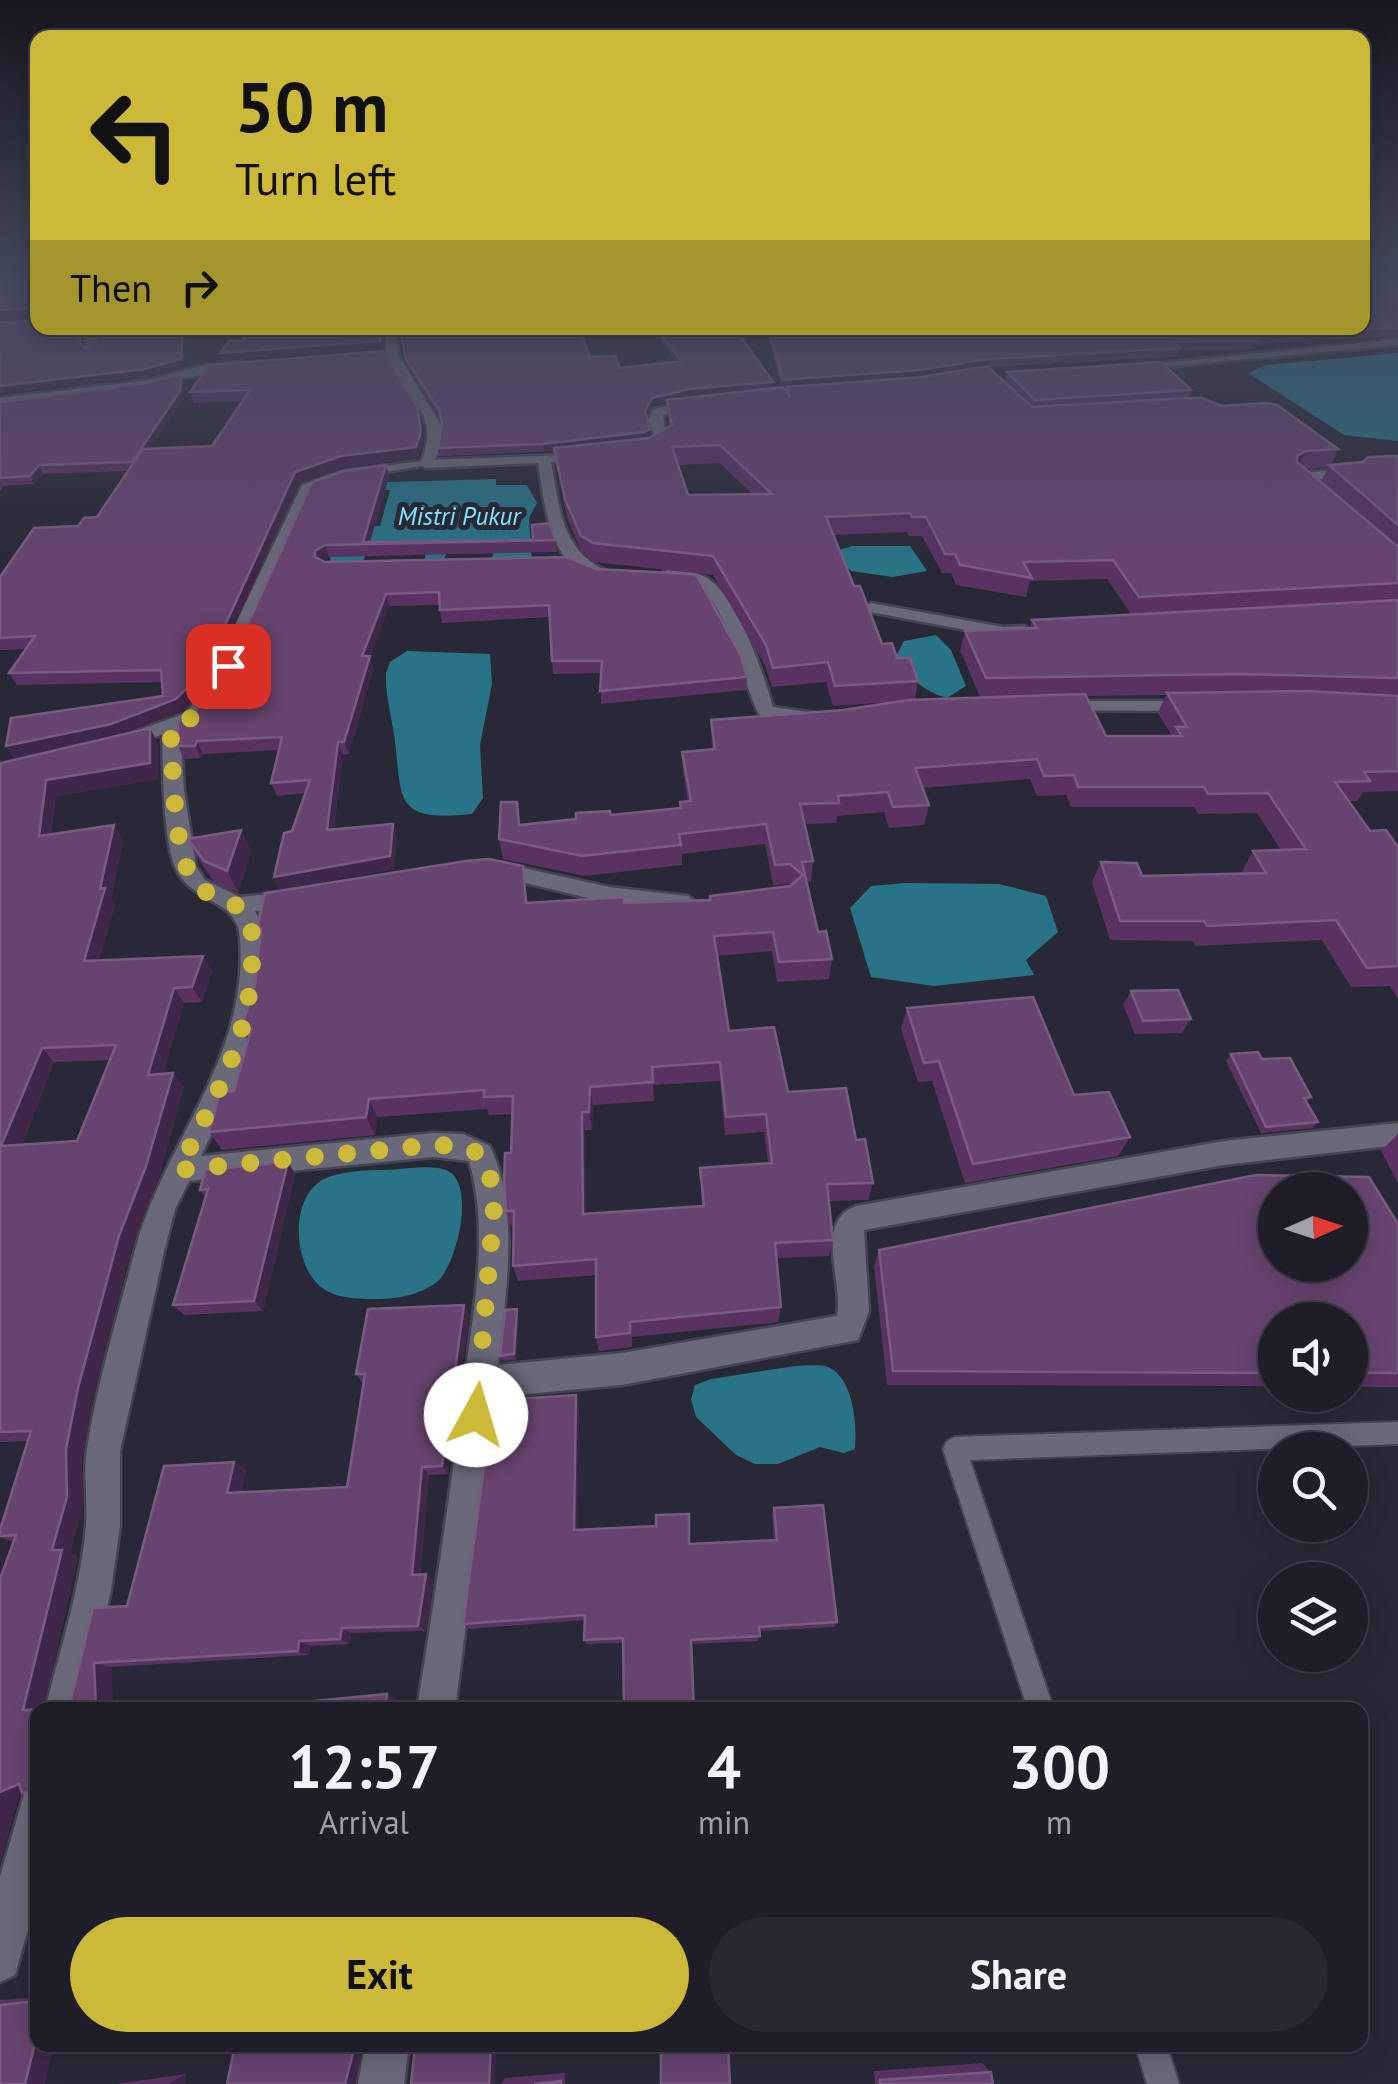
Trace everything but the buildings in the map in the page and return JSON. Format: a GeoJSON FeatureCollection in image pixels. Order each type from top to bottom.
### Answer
{"type":"FeatureCollection","features":[{"type":"Feature","properties":{"kind":"street"},"geometry":{"type":"LineString","coordinates":[[0,402],[150,383],[174,376]]}},
{"type":"Feature","properties":{"kind":"street"},"geometry":{"type":"LineString","coordinates":[[406,376],[436,425],[435,443],[426,464]]}},
{"type":"Feature","properties":{"kind":"street"},"geometry":{"type":"LineString","coordinates":[[620,452],[648,448],[662,441],[655,420],[657,412],[709,402]]}},
{"type":"Feature","properties":{"kind":"street"},"geometry":{"type":"LineString","coordinates":[[104,746],[171,728],[193,717],[228,666],[307,488],[344,475],[426,464],[572,457]]}},
{"type":"Feature","properties":{"kind":"street"},"geometry":{"type":"LineString","coordinates":[[544,460],[565,560],[616,575]]}},
{"type":"Feature","properties":{"kind":"street"},"geometry":{"type":"LineString","coordinates":[[1326,499],[1298,477],[1349,473]]}},
{"type":"Feature","properties":{"kind":"street"},"geometry":{"type":"LineString","coordinates":[[643,575],[682,576],[706,582],[744,649],[765,710],[775,716],[823,718]]}},
{"type":"Feature","properties":{"kind":"street"},"geometry":{"type":"LineString","coordinates":[[871,608],[1003,632],[1039,630]]}},
{"type":"Feature","properties":{"kind":"street"},"geometry":{"type":"LineString","coordinates":[[1034,706],[1204,705]]}},
{"type":"Feature","properties":{"kind":"street"},"geometry":{"type":"LineString","coordinates":[[66,1702],[94,1590],[102,1526],[104,1452],[161,1208],[233,1064],[251,987],[252,936],[247,917],[236,905],[197,886],[185,868],[171,728]]}},
{"type":"Feature","properties":{"kind":"street"},"geometry":{"type":"LineString","coordinates":[[464,869],[492,868],[654,902],[716,904]]}},
{"type":"Feature","properties":{"kind":"street"},"geometry":{"type":"LineString","coordinates":[[236,905],[258,906],[316,895]]}},
{"type":"Feature","properties":{"kind":"street"},"geometry":{"type":"LineString","coordinates":[[480,1383],[622,1369],[847,1329],[854,1311],[847,1230],[856,1218],[1224,1154],[1398,1134]]}},
{"type":"Feature","properties":{"kind":"street"},"geometry":{"type":"LineString","coordinates":[[179,1170],[433,1145],[462,1146],[480,1154],[490,1176],[494,1208],[470,1479],[437,1702]]}},
{"type":"Feature","properties":{"kind":"street"},"geometry":{"type":"LineString","coordinates":[[0,1960],[30,1840]]}},
{"type":"Feature","properties":{"kind":"street"},"geometry":{"type":"LineString","coordinates":[[381,2084],[386,2052]]}},
{"type":"Feature","properties":{"kind":"lane"},"geometry":{"type":"LineString","coordinates":[[1038,1702],[956,1449],[1398,1433]]}},
{"type":"Feature","properties":{"kind":"lane"},"geometry":{"type":"LineString","coordinates":[[1152,2052],[1163,2084]]}},
{"type":"Feature","properties":{"kind":"water"},"geometry":{"type":"Polygon","coordinates":[[[1253,376],[1398,376],[1398,441],[1344,435],[1253,376]]]}},
{"type":"Feature","properties":{"kind":"water","name":"Mistri Pukur"},"geometry":{"type":"Polygon","coordinates":[[[496,479],[496,485],[527,485],[537,503],[529,518],[532,559],[491,561],[494,551],[447,551],[444,561],[424,561],[426,553],[366,553],[363,562],[330,562],[332,528],[380,526],[390,490],[350,490],[354,483],[496,479]]]}},
{"type":"Feature","properties":{"kind":"water"},"geometry":{"type":"Polygon","coordinates":[[[852,546],[910,546],[927,571],[893,577],[851,571],[832,552],[852,546]]]}},
{"type":"Feature","properties":{"kind":"water"},"geometry":{"type":"Polygon","coordinates":[[[936,635],[951,650],[966,686],[947,698],[917,683],[896,656],[904,641],[936,635]]]}},
{"type":"Feature","properties":{"kind":"water"},"geometry":{"type":"Polygon","coordinates":[[[407,651],[490,654],[492,684],[480,745],[483,798],[472,814],[426,814],[406,801],[401,789],[386,673],[390,662],[407,651]]]}},
{"type":"Feature","properties":{"kind":"water"},"geometry":{"type":"Polygon","coordinates":[[[999,884],[1046,896],[1058,932],[1026,960],[1034,975],[934,986],[871,977],[850,908],[871,886],[999,884]]]}},
{"type":"Feature","properties":{"kind":"water"},"geometry":{"type":"Polygon","coordinates":[[[432,1167],[446,1170],[455,1178],[462,1206],[457,1242],[437,1282],[409,1295],[366,1299],[333,1294],[316,1282],[301,1253],[299,1235],[304,1202],[312,1189],[331,1176],[432,1167]]]}},
{"type":"Feature","properties":{"kind":"water"},"geometry":{"type":"Polygon","coordinates":[[[795,1366],[828,1367],[843,1381],[854,1415],[855,1449],[844,1453],[820,1447],[778,1464],[755,1464],[736,1455],[696,1417],[691,1399],[695,1385],[795,1366]]]}},
{"type":"Feature","properties":{"kind":"route"},"geometry":{"type":"LineString","coordinates":[[228,666],[193,717],[171,728],[174,790],[185,868],[197,886],[236,905],[247,917],[252,936],[251,987],[233,1064],[179,1170],[433,1145],[462,1146],[480,1154],[490,1176],[494,1208],[476,1415]]}}]}
